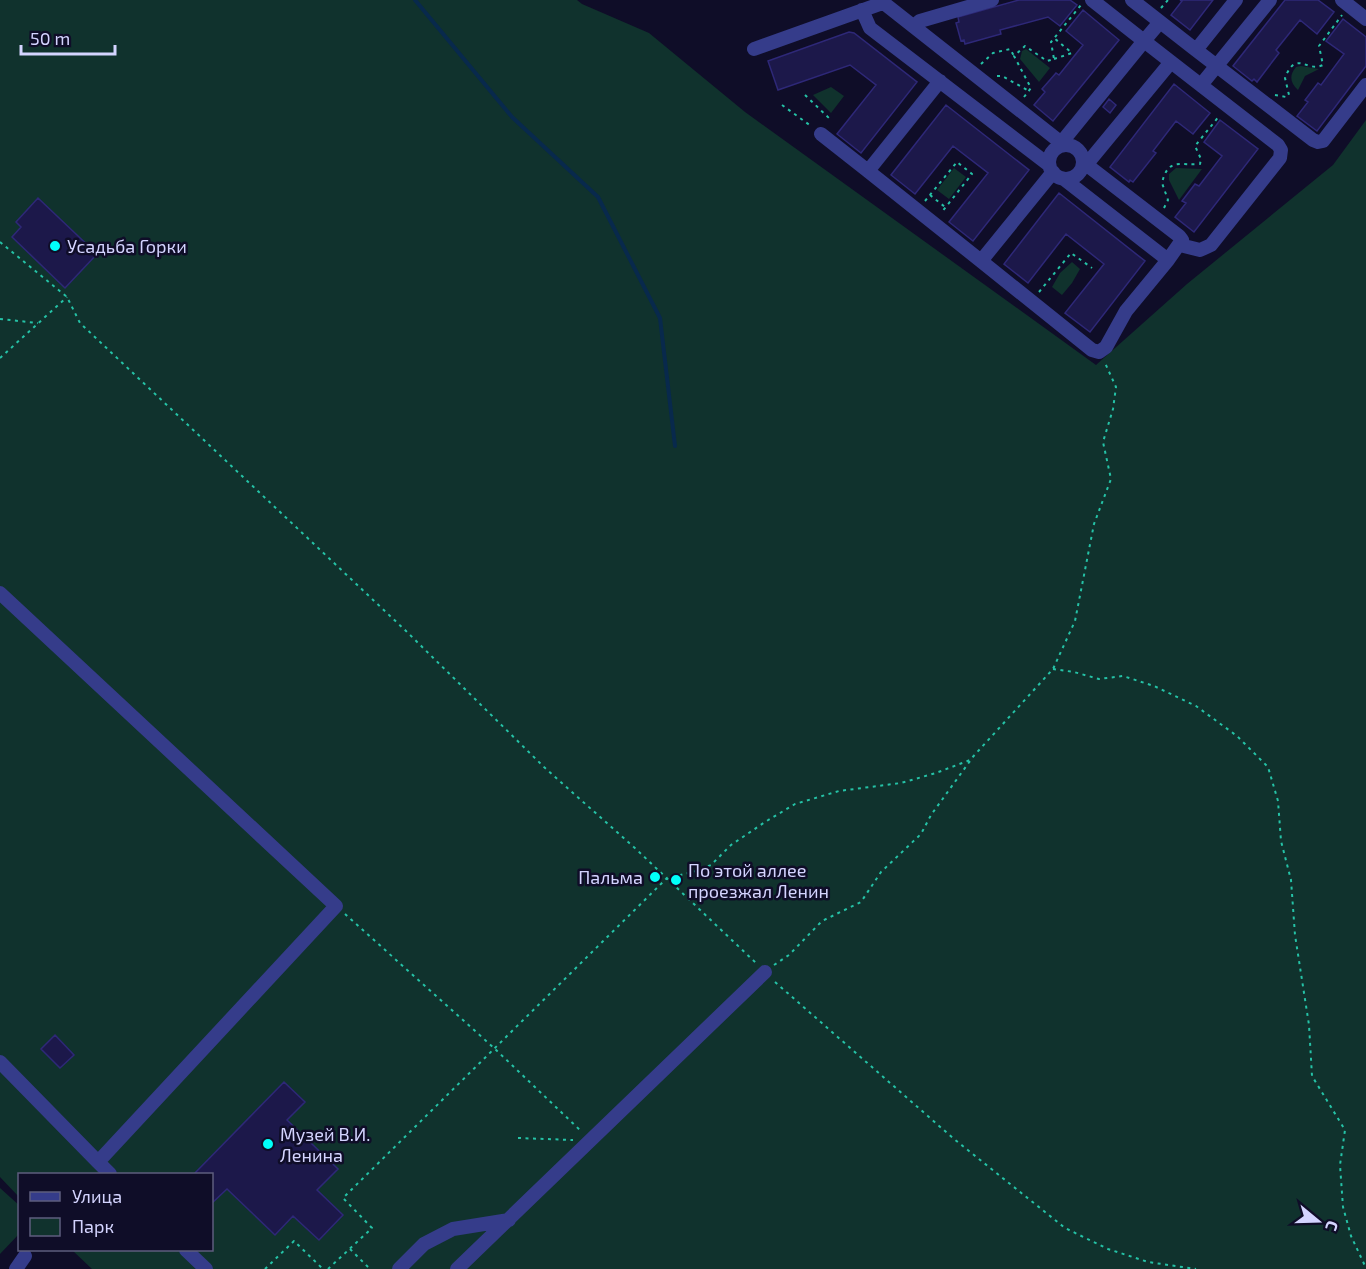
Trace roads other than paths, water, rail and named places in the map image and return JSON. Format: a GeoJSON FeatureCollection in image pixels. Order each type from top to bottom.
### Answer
{"type":"FeatureCollection","features":[{"type":"Feature","properties":{"kind":"lane"},"geometry":{"type":"LineString","coordinates":[[914,26],[920,21],[992,0]]}},
{"type":"Feature","properties":{"kind":"lane"},"geometry":{"type":"LineString","coordinates":[[1132,0],[1318,142],[1323,141],[1366,85]]}},
{"type":"Feature","properties":{"kind":"lane"},"geometry":{"type":"LineString","coordinates":[[1196,50],[1236,0]]}},
{"type":"Feature","properties":{"kind":"lane"},"geometry":{"type":"LineString","coordinates":[[1201,86],[1270,0]]}},
{"type":"Feature","properties":{"kind":"lane"},"geometry":{"type":"LineString","coordinates":[[1088,1],[1144,41],[1278,145],[1281,150],[1280,158],[1211,246],[1200,250],[1180,245]]}},
{"type":"Feature","properties":{"kind":"lane"},"geometry":{"type":"LineString","coordinates":[[1346,3],[1366,19]]}},
{"type":"Feature","properties":{"kind":"lane"},"geometry":{"type":"LineString","coordinates":[[754,49],[885,4],[1063,144],[1077,149],[1085,164],[1182,240],[1126,311],[1106,347],[1099,352],[1092,350],[821,134]]}},
{"type":"Feature","properties":{"kind":"lane"},"geometry":{"type":"LineString","coordinates":[[862,10],[870,28],[1168,260]]}},
{"type":"Feature","properties":{"kind":"lane"},"geometry":{"type":"LineString","coordinates":[[1055,172],[1051,154],[1063,144],[1160,22]]}},
{"type":"Feature","properties":{"kind":"lane"},"geometry":{"type":"LineString","coordinates":[[1055,172],[1077,175],[1171,62]]}},
{"type":"Feature","properties":{"kind":"lane"},"geometry":{"type":"LineString","coordinates":[[868,171],[940,81]]}},
{"type":"Feature","properties":{"kind":"lane"},"geometry":{"type":"LineString","coordinates":[[981,261],[1055,172]]}},
{"type":"Feature","properties":{"kind":"lane"},"geometry":{"type":"LineString","coordinates":[[0,593],[336,906],[98,1162]]}},
{"type":"Feature","properties":{"kind":"lane"},"geometry":{"type":"LineString","coordinates":[[457,1269],[765,972]]}},
{"type":"Feature","properties":{"kind":"lane"},"geometry":{"type":"LineString","coordinates":[[0,1062],[109,1173]]}},
{"type":"Feature","properties":{"kind":"lane"},"geometry":{"type":"LineString","coordinates":[[399,1269],[424,1244],[453,1228],[509,1220]]}},
{"type":"Feature","properties":{"kind":"lane"},"geometry":{"type":"LineString","coordinates":[[187,1251],[206,1269]]}},
{"type":"Feature","properties":{"kind":"lane"},"geometry":{"type":"LineString","coordinates":[[16,1269],[25,1256]]}},
{"type":"Feature","properties":{"kind":"waterway"},"geometry":{"type":"LineString","coordinates":[[415,0],[512,117],[598,197],[660,318],[675,446]]}},
{"type":"Feature","properties":{"kind":"place","name":"Усадьба Горки"},"geometry":{"type":"Point","coordinates":[55,246]}},
{"type":"Feature","properties":{"kind":"place","name":"Пальма"},"geometry":{"type":"Point","coordinates":[655,877]}},
{"type":"Feature","properties":{"kind":"place","name":"По этой аллее проезжал Ленин"},"geometry":{"type":"Point","coordinates":[676,880]}},
{"type":"Feature","properties":{"kind":"place","name":"Музей В.И. Ленина"},"geometry":{"type":"Point","coordinates":[268,1144]}}]}
